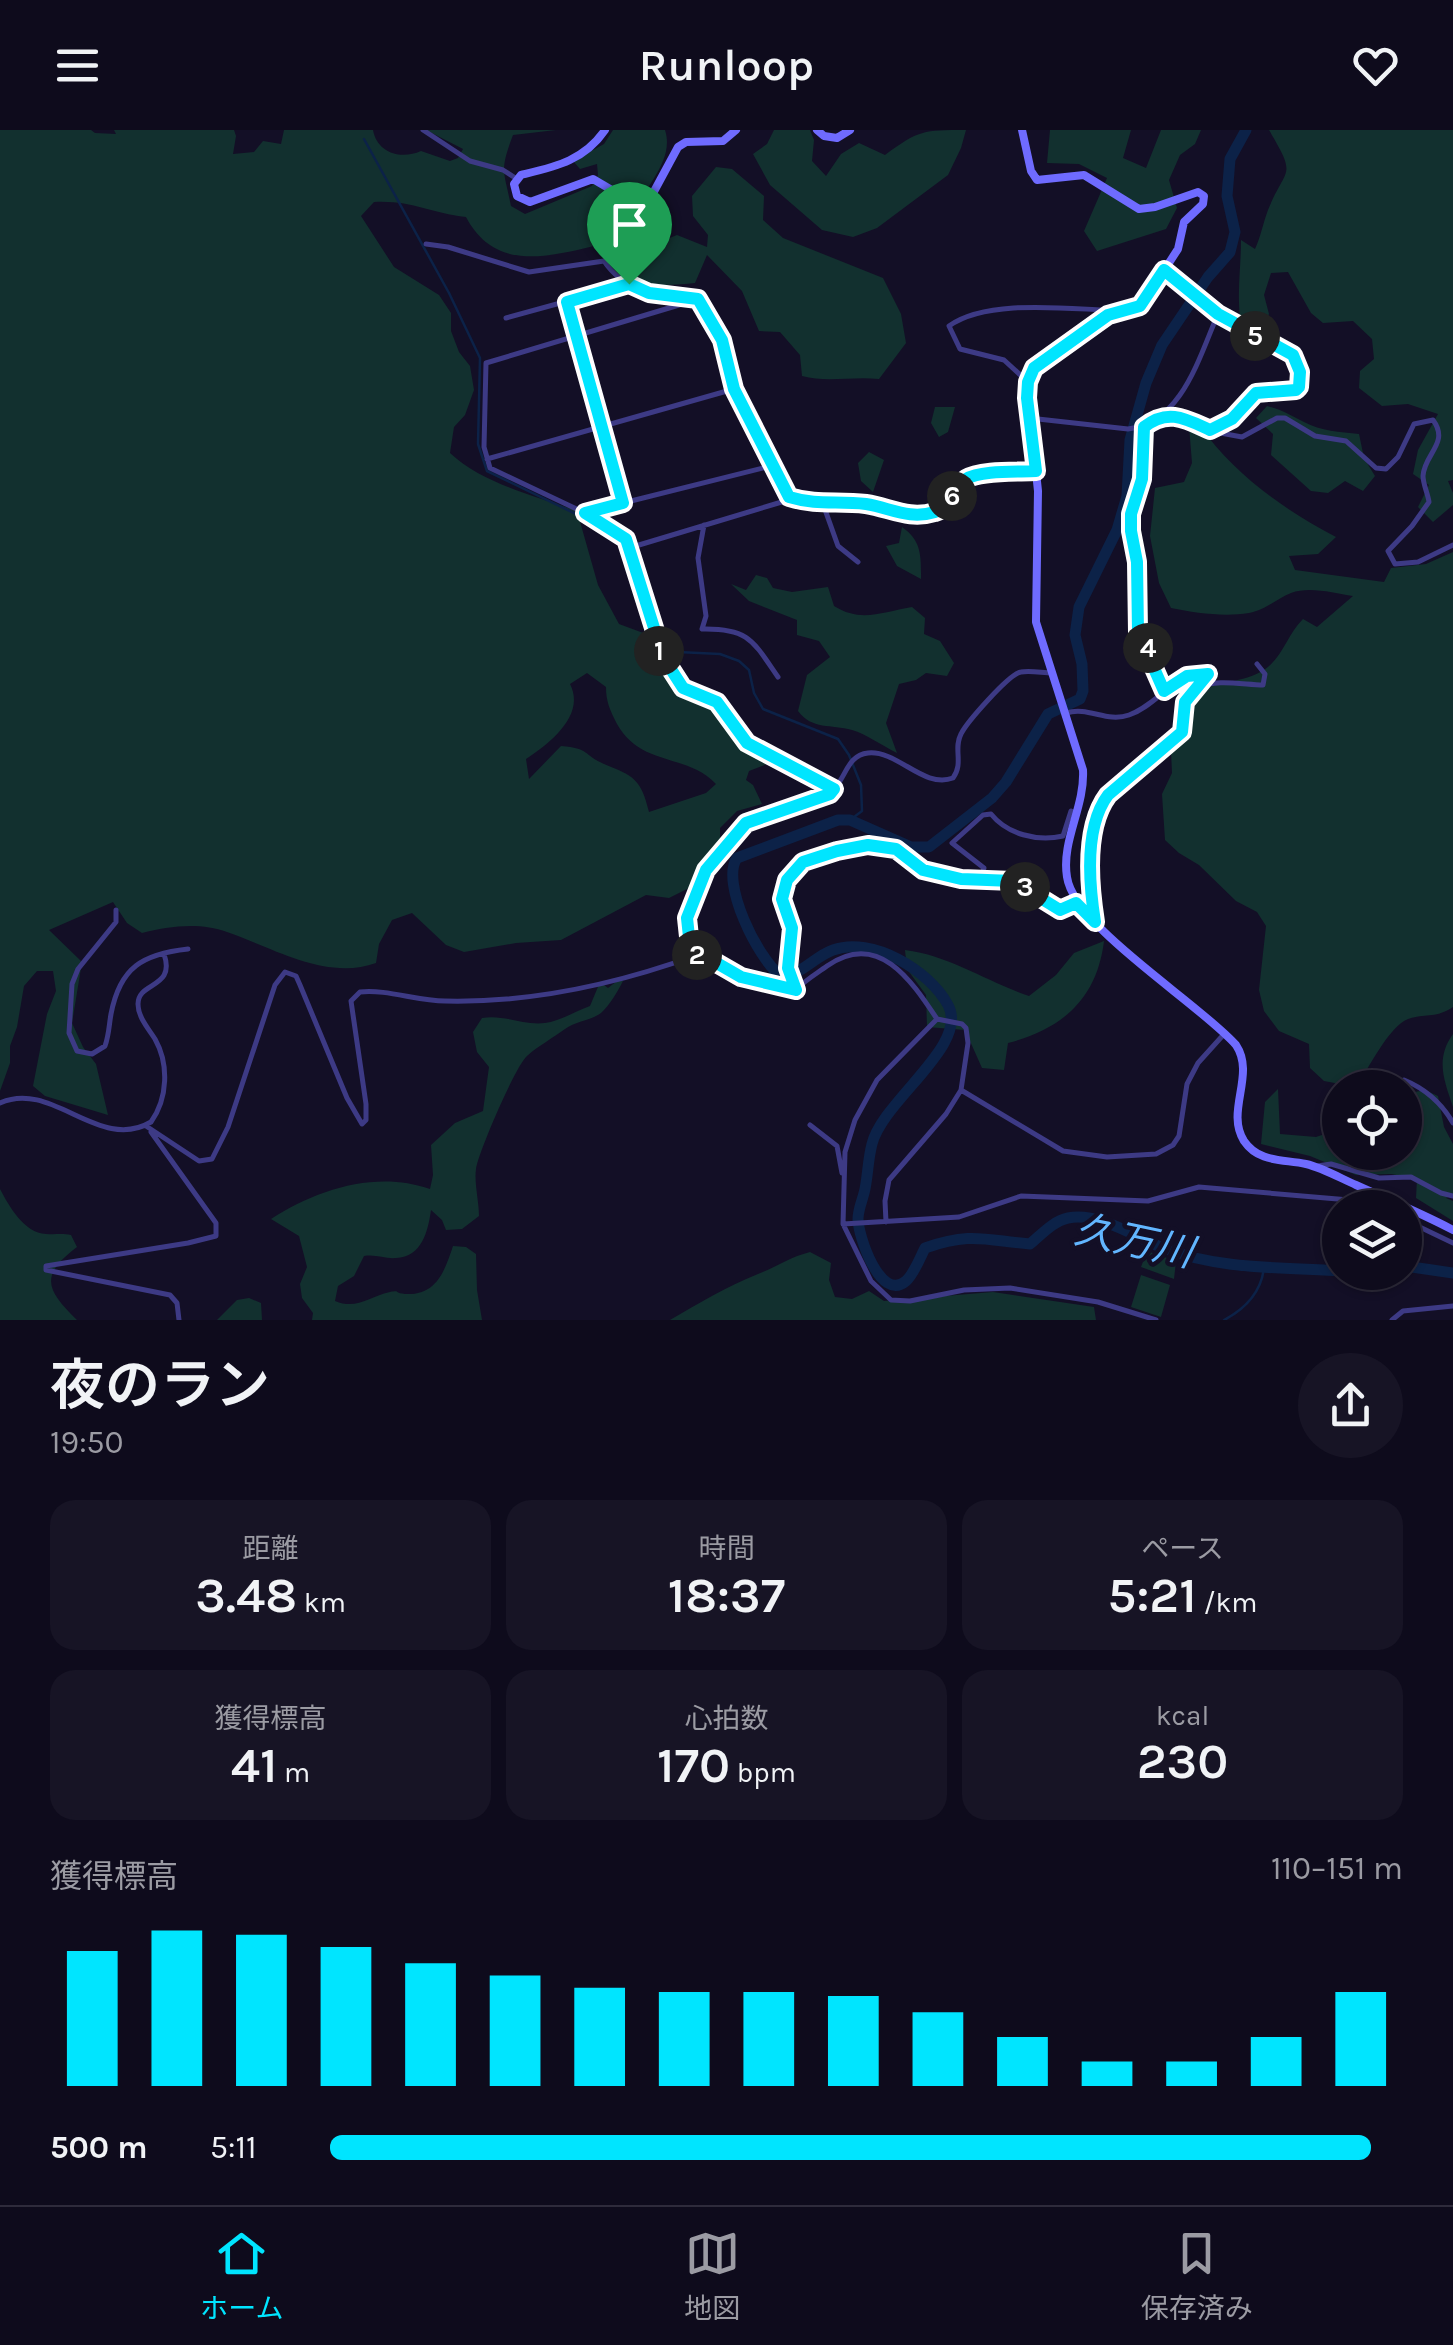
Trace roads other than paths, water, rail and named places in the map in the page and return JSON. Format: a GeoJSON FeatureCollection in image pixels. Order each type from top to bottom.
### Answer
{"type":"FeatureCollection","features":[{"type":"Feature","properties":{"kind":"main road"},"geometry":{"type":"LineString","coordinates":[[605,130],[593,145],[558,168],[521,175],[514,190],[525,202],[593,179],[632,202],[644,203],[678,147],[686,142],[723,142],[736,130]]}},
{"type":"Feature","properties":{"kind":"main road"},"geometry":{"type":"LineString","coordinates":[[817,130],[824,136],[843,133]]}},
{"type":"Feature","properties":{"kind":"main road"},"geometry":{"type":"LineString","coordinates":[[1022,130],[1031,172],[1037,180],[1084,175],[1138,209],[1198,192],[1204,196],[1203,204],[1184,222],[1178,249],[1140,306],[1108,315],[1041,361],[1028,382],[1036,471],[1038,634],[1083,770],[1082,794],[1066,862],[1069,888],[1076,903],[1095,922],[1225,1033],[1241,1053],[1244,1062],[1238,1122],[1243,1140],[1257,1154],[1314,1166],[1453,1230]]}},
{"type":"Feature","properties":{"kind":"street"},"geometry":{"type":"LineString","coordinates":[[423,130],[470,161],[503,170],[517,179]]}},
{"type":"Feature","properties":{"kind":"street"},"geometry":{"type":"LineString","coordinates":[[426,244],[530,272],[604,260],[616,278],[649,293],[698,299]]}},
{"type":"Feature","properties":{"kind":"street"},"geometry":{"type":"LineString","coordinates":[[1164,270],[1218,314],[1293,355],[1300,372],[1296,390],[1256,393],[1232,419],[1210,430]]}},
{"type":"Feature","properties":{"kind":"street"},"geometry":{"type":"LineString","coordinates":[[506,318],[629,284]]}},
{"type":"Feature","properties":{"kind":"street"},"geometry":{"type":"LineString","coordinates":[[698,299],[486,362],[487,459],[490,468],[585,513],[626,539],[656,642],[677,682],[717,702],[747,743],[834,789]]}},
{"type":"Feature","properties":{"kind":"street"},"geometry":{"type":"LineString","coordinates":[[698,299],[722,340],[734,389],[789,497],[823,504],[866,504],[900,515],[920,515],[948,506],[965,479],[1036,471]]}},
{"type":"Feature","properties":{"kind":"street"},"geometry":{"type":"LineString","coordinates":[[567,302],[623,503]]}},
{"type":"Feature","properties":{"kind":"street"},"geometry":{"type":"LineString","coordinates":[[1028,382],[1004,360],[960,349],[949,326],[975,316],[1023,307],[1102,310],[1108,315]]}},
{"type":"Feature","properties":{"kind":"street"},"geometry":{"type":"LineString","coordinates":[[1029,418],[1128,430],[1141,428],[1178,401],[1218,314]]}},
{"type":"Feature","properties":{"kind":"street"},"geometry":{"type":"LineString","coordinates":[[487,459],[734,389]]}},
{"type":"Feature","properties":{"kind":"street"},"geometry":{"type":"LineString","coordinates":[[1162,415],[1176,415],[1242,438],[1277,418],[1286,418],[1315,436],[1346,441],[1376,468],[1386,469],[1398,457],[1414,424],[1433,420],[1439,429],[1438,445],[1423,476],[1429,502],[1388,551],[1395,564],[1406,564],[1453,545]]}},
{"type":"Feature","properties":{"kind":"street"},"geometry":{"type":"LineString","coordinates":[[1141,428],[1142,479],[1131,514],[1137,562],[1138,632],[1164,691]]}},
{"type":"Feature","properties":{"kind":"street"},"geometry":{"type":"LineString","coordinates":[[585,513],[772,466]]}},
{"type":"Feature","properties":{"kind":"street"},"geometry":{"type":"LineString","coordinates":[[629,548],[789,497]]}},
{"type":"Feature","properties":{"kind":"street"},"geometry":{"type":"LineString","coordinates":[[823,504],[838,546],[858,562]]}},
{"type":"Feature","properties":{"kind":"street"},"geometry":{"type":"LineString","coordinates":[[704,526],[698,558],[706,616],[702,630],[729,628],[752,638],[778,677]]}},
{"type":"Feature","properties":{"kind":"street"},"geometry":{"type":"LineString","coordinates":[[1095,922],[1090,883],[1100,806],[1182,732],[1185,702],[1192,691],[1203,684],[1264,685],[1265,674],[1257,664]]}},
{"type":"Feature","properties":{"kind":"street"},"geometry":{"type":"LineString","coordinates":[[697,955],[690,946],[687,918],[706,870],[746,823],[830,794],[856,756],[870,752],[886,756],[930,780],[952,778],[960,766],[960,734],[1014,674],[1052,673]]}},
{"type":"Feature","properties":{"kind":"street"},"geometry":{"type":"LineString","coordinates":[[1065,712],[1087,709],[1104,717],[1124,717],[1187,676],[1208,674],[1203,684]]}},
{"type":"Feature","properties":{"kind":"street"},"geometry":{"type":"LineString","coordinates":[[980,880],[984,868],[952,843],[983,815],[991,814],[998,824],[1028,836],[1056,838],[1063,836],[1071,811],[1077,812]]}},
{"type":"Feature","properties":{"kind":"street"},"geometry":{"type":"LineString","coordinates":[[794,987],[788,968],[792,928],[782,899],[787,880],[803,862],[868,845],[896,849],[923,870],[980,880],[1013,881],[1060,910],[1076,903]]}},
{"type":"Feature","properties":{"kind":"street"},"geometry":{"type":"LineString","coordinates":[[116,910],[116,922],[78,969],[72,984],[68,1033],[77,1051],[92,1054],[105,1046],[123,979],[144,959],[153,954],[188,950]]}},
{"type":"Feature","properties":{"kind":"street"},"geometry":{"type":"LineString","coordinates":[[146,1126],[160,1107],[165,1068],[157,1043],[138,1010],[138,998],[162,979],[164,954]]}},
{"type":"Feature","properties":{"kind":"street"},"geometry":{"type":"LineString","coordinates":[[0,1103],[36,1099],[112,1130],[146,1126],[198,1161],[212,1159],[228,1127],[275,985],[286,972],[296,976],[346,1098],[362,1124],[366,1120],[366,1104],[351,1001],[365,991],[441,1002],[515,998],[604,982],[697,955],[741,977],[794,987],[838,958],[876,955],[899,970],[940,1021],[962,1024],[968,1043],[961,1090],[946,1114],[890,1180],[886,1222]]}},
{"type":"Feature","properties":{"kind":"street"},"geometry":{"type":"LineString","coordinates":[[940,1021],[865,1096],[845,1152],[843,1224],[871,1282],[891,1300],[1010,1288],[1098,1302],[1156,1320]]}},
{"type":"Feature","properties":{"kind":"street"},"geometry":{"type":"LineString","coordinates":[[961,1090],[1063,1151],[1107,1157],[1156,1154],[1179,1136],[1187,1084],[1198,1063],[1225,1033]]}},
{"type":"Feature","properties":{"kind":"street"},"geometry":{"type":"LineString","coordinates":[[1422,1089],[1443,1105],[1453,1123]]}},
{"type":"Feature","properties":{"kind":"street"},"geometry":{"type":"LineString","coordinates":[[810,1125],[837,1146],[844,1176]]}},
{"type":"Feature","properties":{"kind":"street"},"geometry":{"type":"LineString","coordinates":[[146,1126],[216,1223],[216,1236],[46,1266],[46,1270],[170,1295],[177,1303],[180,1320]]}},
{"type":"Feature","properties":{"kind":"street"},"geometry":{"type":"LineString","coordinates":[[1314,1166],[1332,1164],[1379,1178],[1411,1177],[1453,1196]]}},
{"type":"Feature","properties":{"kind":"street"},"geometry":{"type":"LineString","coordinates":[[843,1224],[959,1217],[1021,1196],[1148,1201],[1198,1187],[1322,1197]]}},
{"type":"Feature","properties":{"kind":"street"},"geometry":{"type":"LineString","coordinates":[[1422,1228],[1453,1243]]}},
{"type":"Feature","properties":{"kind":"street"},"geometry":{"type":"LineString","coordinates":[[1392,1320],[1403,1311],[1453,1306]]}},
{"type":"Feature","properties":{"kind":"waterway","name":"久万川"},"geometry":{"type":"LineString","coordinates":[[1246,130],[1230,159],[1227,196],[1235,232],[1230,252],[1208,277],[1162,345],[1146,383],[1130,440],[1127,496],[1117,530],[1079,607],[1075,635],[1082,664],[1080,699],[1048,714],[992,798],[929,847],[911,847],[850,820],[838,820],[737,858],[733,884],[752,937],[780,975],[801,970],[833,950],[865,948],[882,952],[914,969],[948,1005],[952,1021],[947,1037],[879,1127],[872,1144],[859,1227],[872,1264],[888,1283],[906,1281],[925,1248],[966,1239],[1030,1244],[1057,1222],[1080,1217],[1105,1222],[1163,1248],[1206,1260],[1322,1270]]}},
{"type":"Feature","properties":{"kind":"waterway"},"geometry":{"type":"LineString","coordinates":[[364,139],[449,293],[480,358],[478,444],[487,471],[605,528]]}},
{"type":"Feature","properties":{"kind":"waterway"},"geometry":{"type":"LineString","coordinates":[[612,532],[622,545],[646,632],[678,652],[720,654],[739,661],[749,670],[754,693],[763,709],[838,739],[861,785],[862,811],[850,820]]}},
{"type":"Feature","properties":{"kind":"waterway"},"geometry":{"type":"LineString","coordinates":[[1224,1320],[1251,1299],[1264,1268]]}},
{"type":"Feature","properties":{"kind":"waterway","name":"久万川"},"geometry":{"type":"LineString","coordinates":[[1422,1268],[1453,1273]]}}]}
